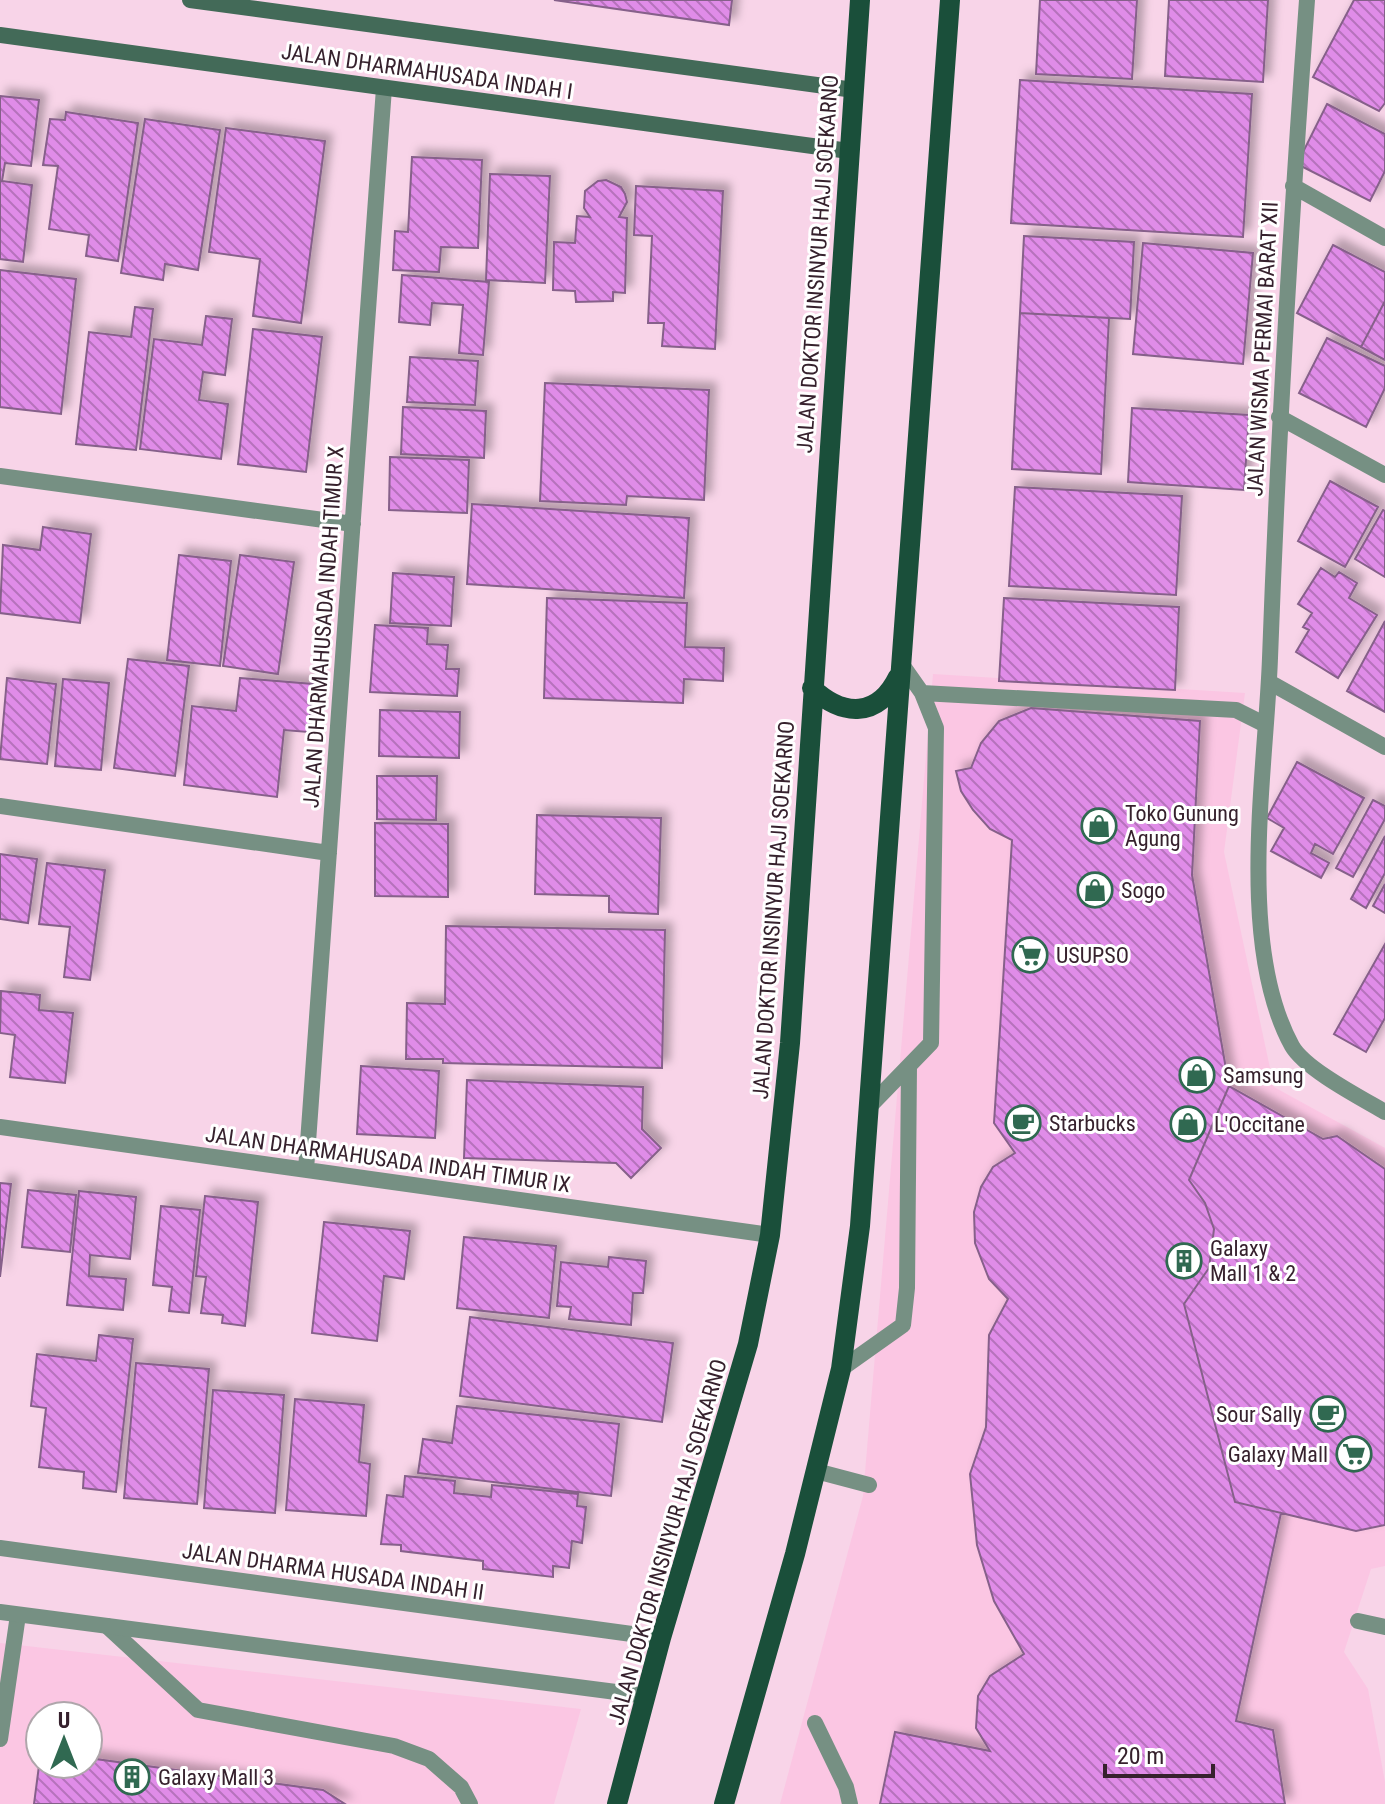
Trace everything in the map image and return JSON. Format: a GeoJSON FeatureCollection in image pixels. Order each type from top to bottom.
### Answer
{"type":"FeatureCollection","features":[{"type":"Feature","properties":{"kind":"main road","name":"JALAN DHARMAHUSADA INDAH I"},"geometry":{"type":"LineString","coordinates":[[190,0],[854,90]]}},
{"type":"Feature","properties":{"kind":"main road","name":"JALAN DOKTOR INSINYUR HAJI SOEKARNO"},"geometry":{"type":"LineString","coordinates":[[617,1804],[661,1638],[748,1344],[770,1235],[790,1043],[860,0]]}},
{"type":"Feature","properties":{"kind":"main road"},"geometry":{"type":"LineString","coordinates":[[724,1804],[841,1369],[860,1226],[950,0]]}},
{"type":"Feature","properties":{"kind":"main road","name":"JALAN DHARMAHUSADA INDAH I"},"geometry":{"type":"LineString","coordinates":[[0,35],[849,151]]}},
{"type":"Feature","properties":{"kind":"main road"},"geometry":{"type":"LineString","coordinates":[[812,688],[828,703],[873,707],[887,699],[903,666]]}},
{"type":"Feature","properties":{"kind":"street","name":"JALAN WISMA PERMAI BARAT XII"},"geometry":{"type":"LineString","coordinates":[[1307,0],[1279,417],[1269,682],[1264,724],[1258,863],[1264,946],[1277,1009],[1293,1049],[1340,1087],[1385,1112]]}},
{"type":"Feature","properties":{"kind":"street","name":"JALAN DHARMAHUSADA INDAH TIMUR X"},"geometry":{"type":"LineString","coordinates":[[306,1170],[384,88]]}},
{"type":"Feature","properties":{"kind":"street"},"geometry":{"type":"LineString","coordinates":[[1293,186],[1385,238]]}},
{"type":"Feature","properties":{"kind":"street"},"geometry":{"type":"LineString","coordinates":[[1279,417],[1385,475]]}},
{"type":"Feature","properties":{"kind":"street"},"geometry":{"type":"LineString","coordinates":[[0,476],[353,524]]}},
{"type":"Feature","properties":{"kind":"street"},"geometry":{"type":"LineString","coordinates":[[869,1107],[931,1043],[936,728],[922,693],[903,666]]}},
{"type":"Feature","properties":{"kind":"street"},"geometry":{"type":"LineString","coordinates":[[1269,682],[1385,747]]}},
{"type":"Feature","properties":{"kind":"street"},"geometry":{"type":"LineString","coordinates":[[922,693],[1236,710],[1264,724]]}},
{"type":"Feature","properties":{"kind":"street"},"geometry":{"type":"LineString","coordinates":[[0,806],[329,853]]}},
{"type":"Feature","properties":{"kind":"street"},"geometry":{"type":"LineString","coordinates":[[841,1369],[903,1325],[907,1288],[909,1066]]}},
{"type":"Feature","properties":{"kind":"street","name":"JALAN DHARMAHUSADA INDAH TIMUR IX"},"geometry":{"type":"LineString","coordinates":[[0,1127],[770,1235]]}},
{"type":"Feature","properties":{"kind":"street"},"geometry":{"type":"LineString","coordinates":[[816,1471],[869,1485]]}},
{"type":"Feature","properties":{"kind":"street","name":"JALAN DHARMA HUSADA INDAH II"},"geometry":{"type":"LineString","coordinates":[[0,1548],[661,1638]]}},
{"type":"Feature","properties":{"kind":"street"},"geometry":{"type":"LineString","coordinates":[[0,1612],[647,1696]]}},
{"type":"Feature","properties":{"kind":"street"},"geometry":{"type":"LineString","coordinates":[[0,1739],[18,1615]]}},
{"type":"Feature","properties":{"kind":"street"},"geometry":{"type":"LineString","coordinates":[[1358,1621],[1385,1627]]}},
{"type":"Feature","properties":{"kind":"street"},"geometry":{"type":"LineString","coordinates":[[107,1626],[198,1710],[394,1746],[429,1759],[461,1787],[470,1804]]}},
{"type":"Feature","properties":{"kind":"street"},"geometry":{"type":"LineString","coordinates":[[815,1723],[846,1787],[850,1804]]}},
{"type":"Feature","properties":{"kind":"shaded area","name":"Galaxy Mall 1 & 2"},"geometry":{"type":"Polygon","coordinates":[[[933,674],[1245,693],[1224,852],[1274,1087],[1385,1148],[1385,1566],[1371,1569],[1344,1652],[1368,1689],[1385,1782],[1385,1804],[780,1804],[863,1496],[933,674]]]}},
{"type":"Feature","properties":{"kind":"shaded area"},"geometry":{"type":"Polygon","coordinates":[[[0,1643],[581,1709],[554,1804],[0,1804],[0,1643]]]}},
{"type":"Feature","properties":{"kind":"building"},"geometry":{"type":"Polygon","coordinates":[[[554,0],[732,0],[729,25],[554,0]]]}},
{"type":"Feature","properties":{"kind":"building"},"geometry":{"type":"Polygon","coordinates":[[[1040,0],[1137,0],[1132,79],[1036,74],[1040,0]]]}},
{"type":"Feature","properties":{"kind":"building"},"geometry":{"type":"Polygon","coordinates":[[[1169,0],[1268,0],[1263,82],[1165,76],[1169,0]]]}},
{"type":"Feature","properties":{"kind":"building"},"geometry":{"type":"Polygon","coordinates":[[[1354,0],[1385,0],[1385,103],[1379,111],[1313,77],[1354,0]]]}},
{"type":"Feature","properties":{"kind":"building"},"geometry":{"type":"Polygon","coordinates":[[[1020,80],[1252,94],[1243,237],[1011,223],[1020,80]]]}},
{"type":"Feature","properties":{"kind":"building"},"geometry":{"type":"Polygon","coordinates":[[[0,96],[39,100],[31,166],[5,163],[2,181],[32,185],[23,262],[0,259],[0,96]]]}},
{"type":"Feature","properties":{"kind":"building"},"geometry":{"type":"Polygon","coordinates":[[[1327,104],[1385,134],[1385,171],[1370,201],[1297,164],[1327,104]]]}},
{"type":"Feature","properties":{"kind":"building"},"geometry":{"type":"Polygon","coordinates":[[[66,112],[138,123],[118,261],[86,256],[89,235],[49,229],[58,166],[43,165],[50,119],[65,120],[66,112]]]}},
{"type":"Feature","properties":{"kind":"building"},"geometry":{"type":"Polygon","coordinates":[[[145,119],[220,130],[198,270],[165,264],[163,280],[121,273],[145,119]]]}},
{"type":"Feature","properties":{"kind":"building"},"geometry":{"type":"Polygon","coordinates":[[[226,128],[325,141],[301,323],[253,316],[260,259],[209,252],[226,128]]]}},
{"type":"Feature","properties":{"kind":"building"},"geometry":{"type":"Polygon","coordinates":[[[412,157],[482,160],[478,248],[441,247],[439,272],[393,270],[395,231],[408,232],[412,157]]]}},
{"type":"Feature","properties":{"kind":"building"},"geometry":{"type":"Polygon","coordinates":[[[490,174],[550,176],[545,283],[486,280],[490,174]]]}},
{"type":"Feature","properties":{"kind":"building"},"geometry":{"type":"Polygon","coordinates":[[[606,180],[621,187],[627,202],[619,217],[627,218],[625,293],[613,292],[613,301],[576,302],[575,291],[553,290],[554,242],[575,243],[577,216],[590,217],[584,208],[585,191],[598,181],[606,180]]]}},
{"type":"Feature","properties":{"kind":"building"},"geometry":{"type":"Polygon","coordinates":[[[636,186],[723,191],[715,349],[662,346],[664,323],[648,323],[652,236],[634,235],[636,186]]]}},
{"type":"Feature","properties":{"kind":"building"},"geometry":{"type":"Polygon","coordinates":[[[1024,236],[1134,242],[1130,319],[1020,313],[1024,236]]]}},
{"type":"Feature","properties":{"kind":"building"},"geometry":{"type":"Polygon","coordinates":[[[1143,243],[1253,253],[1243,364],[1133,354],[1143,243]]]}},
{"type":"Feature","properties":{"kind":"building"},"geometry":{"type":"Polygon","coordinates":[[[1333,245],[1385,272],[1385,301],[1361,347],[1297,313],[1333,245]]]}},
{"type":"Feature","properties":{"kind":"building"},"geometry":{"type":"Polygon","coordinates":[[[0,270],[76,279],[61,414],[0,407],[0,270]]]}},
{"type":"Feature","properties":{"kind":"building"},"geometry":{"type":"Polygon","coordinates":[[[402,275],[489,282],[483,355],[459,353],[463,305],[432,303],[430,325],[399,322],[402,275]]]}},
{"type":"Feature","properties":{"kind":"building"},"geometry":{"type":"Polygon","coordinates":[[[1385,301],[1385,360],[1361,347],[1385,301]]]}},
{"type":"Feature","properties":{"kind":"building"},"geometry":{"type":"Polygon","coordinates":[[[135,307],[153,309],[136,450],[76,444],[89,332],[131,337],[135,307]]]}},
{"type":"Feature","properties":{"kind":"building"},"geometry":{"type":"Polygon","coordinates":[[[1020,313],[1109,318],[1101,474],[1012,469],[1020,313]]]}},
{"type":"Feature","properties":{"kind":"building"},"geometry":{"type":"Polygon","coordinates":[[[206,316],[232,319],[225,375],[203,372],[199,400],[228,404],[221,459],[140,449],[154,339],[202,345],[206,316]]]}},
{"type":"Feature","properties":{"kind":"building"},"geometry":{"type":"Polygon","coordinates":[[[253,329],[322,337],[306,472],[238,464],[253,329]]]}},
{"type":"Feature","properties":{"kind":"building"},"geometry":{"type":"Polygon","coordinates":[[[1327,338],[1385,366],[1385,388],[1366,427],[1299,393],[1327,338]]]}},
{"type":"Feature","properties":{"kind":"building"},"geometry":{"type":"Polygon","coordinates":[[[410,357],[478,361],[475,405],[407,402],[410,357]]]}},
{"type":"Feature","properties":{"kind":"building"},"geometry":{"type":"Polygon","coordinates":[[[545,383],[709,390],[704,500],[627,496],[626,505],[540,501],[545,383]]]}},
{"type":"Feature","properties":{"kind":"building"},"geometry":{"type":"Polygon","coordinates":[[[403,407],[486,411],[484,458],[401,454],[403,407]]]}},
{"type":"Feature","properties":{"kind":"building"},"geometry":{"type":"Polygon","coordinates":[[[1132,408],[1249,415],[1244,490],[1128,482],[1132,408]]]}},
{"type":"Feature","properties":{"kind":"building"},"geometry":{"type":"Polygon","coordinates":[[[390,457],[469,460],[467,513],[389,510],[390,457]]]}},
{"type":"Feature","properties":{"kind":"building"},"geometry":{"type":"Polygon","coordinates":[[[1330,481],[1378,507],[1345,567],[1298,541],[1330,481]]]}},
{"type":"Feature","properties":{"kind":"building"},"geometry":{"type":"Polygon","coordinates":[[[1015,487],[1182,496],[1176,595],[1009,586],[1015,487]]]}},
{"type":"Feature","properties":{"kind":"building"},"geometry":{"type":"Polygon","coordinates":[[[472,504],[689,518],[684,598],[467,584],[472,504]]]}},
{"type":"Feature","properties":{"kind":"building"},"geometry":{"type":"Polygon","coordinates":[[[1385,511],[1385,577],[1355,559],[1385,511]]]}},
{"type":"Feature","properties":{"kind":"building"},"geometry":{"type":"Polygon","coordinates":[[[43,527],[91,534],[80,623],[0,613],[3,545],[40,550],[43,527]]]}},
{"type":"Feature","properties":{"kind":"building"},"geometry":{"type":"Polygon","coordinates":[[[179,555],[231,561],[220,666],[167,660],[179,555]]]}},
{"type":"Feature","properties":{"kind":"building"},"geometry":{"type":"Polygon","coordinates":[[[240,555],[294,562],[278,674],[223,666],[240,555]]]}},
{"type":"Feature","properties":{"kind":"building"},"geometry":{"type":"Polygon","coordinates":[[[1321,568],[1335,577],[1339,572],[1357,583],[1349,598],[1377,615],[1338,678],[1296,652],[1309,630],[1303,627],[1312,613],[1298,604],[1321,568]]]}},
{"type":"Feature","properties":{"kind":"building"},"geometry":{"type":"Polygon","coordinates":[[[393,573],[454,577],[451,626],[390,623],[393,573]]]}},
{"type":"Feature","properties":{"kind":"building"},"geometry":{"type":"Polygon","coordinates":[[[547,598],[687,603],[685,647],[724,648],[723,681],[684,679],[683,703],[544,698],[547,598]]]}},
{"type":"Feature","properties":{"kind":"building"},"geometry":{"type":"Polygon","coordinates":[[[1004,598],[1179,607],[1175,690],[999,681],[1004,598]]]}},
{"type":"Feature","properties":{"kind":"building"},"geometry":{"type":"Polygon","coordinates":[[[1385,621],[1385,712],[1347,691],[1385,621]]]}},
{"type":"Feature","properties":{"kind":"building"},"geometry":{"type":"Polygon","coordinates":[[[375,625],[428,628],[427,644],[448,645],[446,669],[459,669],[457,696],[370,692],[375,625]]]}},
{"type":"Feature","properties":{"kind":"building"},"geometry":{"type":"Polygon","coordinates":[[[128,659],[189,666],[175,776],[114,768],[128,659]]]}},
{"type":"Feature","properties":{"kind":"building"},"geometry":{"type":"Polygon","coordinates":[[[7,678],[56,684],[47,764],[0,759],[7,678]]]}},
{"type":"Feature","properties":{"kind":"building"},"geometry":{"type":"Polygon","coordinates":[[[240,678],[313,684],[308,732],[284,730],[277,797],[184,785],[192,706],[236,711],[240,678]]]}},
{"type":"Feature","properties":{"kind":"building"},"geometry":{"type":"Polygon","coordinates":[[[63,679],[109,683],[101,770],[55,766],[63,679]]]}},
{"type":"Feature","properties":{"kind":"building","name":"Galaxy Mall 1 & 2"},"geometry":{"type":"Polygon","coordinates":[[[1031,708],[1200,721],[1192,875],[1229,1086],[1323,1139],[1337,1136],[1385,1169],[1385,1525],[1356,1531],[1281,1513],[1236,1721],[1273,1730],[1285,1804],[880,1804],[895,1732],[990,1751],[976,1728],[978,1696],[990,1676],[1024,1654],[994,1601],[977,1545],[970,1474],[986,1427],[989,1335],[1008,1299],[989,1279],[975,1243],[974,1212],[981,1187],[993,1167],[1015,1153],[994,1123],[1012,840],[990,829],[973,810],[961,791],[956,771],[971,768],[981,743],[999,721],[1031,708]]]}},
{"type":"Feature","properties":{"kind":"building"},"geometry":{"type":"Polygon","coordinates":[[[380,710],[460,712],[459,758],[379,756],[380,710]]]}},
{"type":"Feature","properties":{"kind":"building"},"geometry":{"type":"Polygon","coordinates":[[[1297,762],[1364,798],[1333,854],[1315,844],[1311,853],[1329,863],[1321,878],[1271,851],[1284,828],[1267,818],[1297,762]]]}},
{"type":"Feature","properties":{"kind":"building"},"geometry":{"type":"Polygon","coordinates":[[[377,776],[437,776],[436,820],[377,819],[377,776]]]}},
{"type":"Feature","properties":{"kind":"building"},"geometry":{"type":"Polygon","coordinates":[[[1373,800],[1385,806],[1385,819],[1353,877],[1336,868],[1373,800]]]}},
{"type":"Feature","properties":{"kind":"building"},"geometry":{"type":"Polygon","coordinates":[[[537,815],[661,818],[658,914],[609,912],[609,896],[535,894],[537,815]]]}},
{"type":"Feature","properties":{"kind":"building"},"geometry":{"type":"Polygon","coordinates":[[[375,823],[448,824],[448,897],[375,896],[375,823]]]}},
{"type":"Feature","properties":{"kind":"building"},"geometry":{"type":"Polygon","coordinates":[[[1385,836],[1385,873],[1366,908],[1351,899],[1385,836]]]}},
{"type":"Feature","properties":{"kind":"building"},"geometry":{"type":"Polygon","coordinates":[[[0,854],[37,859],[28,923],[0,919],[0,854]]]}},
{"type":"Feature","properties":{"kind":"building"},"geometry":{"type":"Polygon","coordinates":[[[47,863],[105,870],[90,980],[64,977],[70,927],[39,924],[47,863]]]}},
{"type":"Feature","properties":{"kind":"building"},"geometry":{"type":"Polygon","coordinates":[[[1385,884],[1385,913],[1373,906],[1385,884]]]}},
{"type":"Feature","properties":{"kind":"building"},"geometry":{"type":"Polygon","coordinates":[[[446,926],[665,930],[662,1068],[443,1063],[443,1059],[406,1059],[407,1003],[445,1004],[446,926]]]}},
{"type":"Feature","properties":{"kind":"building"},"geometry":{"type":"Polygon","coordinates":[[[1385,944],[1385,1018],[1366,1052],[1334,1034],[1385,944]]]}},
{"type":"Feature","properties":{"kind":"building"},"geometry":{"type":"Polygon","coordinates":[[[1,991],[40,995],[39,1010],[73,1013],[65,1083],[10,1077],[15,1035],[0,1033],[1,991]]]}},
{"type":"Feature","properties":{"kind":"building"},"geometry":{"type":"Polygon","coordinates":[[[361,1066],[439,1071],[435,1138],[357,1134],[361,1066]]]}},
{"type":"Feature","properties":{"kind":"building"},"geometry":{"type":"Polygon","coordinates":[[[467,1080],[643,1087],[642,1129],[661,1148],[631,1178],[616,1163],[464,1158],[467,1080]]]}},
{"type":"Feature","properties":{"kind":"building"},"geometry":{"type":"Polygon","coordinates":[[[1229,1086],[1323,1139],[1337,1136],[1385,1169],[1385,1525],[1356,1531],[1235,1502],[1184,1304],[1209,1268],[1214,1229],[1205,1203],[1189,1180],[1229,1086]]]}},
{"type":"Feature","properties":{"kind":"building"},"geometry":{"type":"Polygon","coordinates":[[[0,1183],[11,1184],[0,1277],[0,1183]]]}},
{"type":"Feature","properties":{"kind":"building"},"geometry":{"type":"Polygon","coordinates":[[[28,1190],[76,1195],[70,1252],[22,1247],[28,1190]]]}},
{"type":"Feature","properties":{"kind":"building"},"geometry":{"type":"Polygon","coordinates":[[[79,1191],[136,1197],[130,1259],[90,1255],[89,1276],[126,1279],[123,1310],[67,1305],[79,1191]]]}},
{"type":"Feature","properties":{"kind":"building"},"geometry":{"type":"Polygon","coordinates":[[[205,1196],[258,1202],[245,1326],[222,1323],[223,1315],[201,1313],[206,1277],[196,1276],[205,1196]]]}},
{"type":"Feature","properties":{"kind":"building"},"geometry":{"type":"Polygon","coordinates":[[[161,1206],[200,1210],[189,1313],[169,1311],[172,1287],[153,1285],[161,1206]]]}},
{"type":"Feature","properties":{"kind":"building"},"geometry":{"type":"Polygon","coordinates":[[[324,1222],[410,1231],[404,1279],[384,1276],[377,1341],[312,1333],[324,1222]]]}},
{"type":"Feature","properties":{"kind":"building"},"geometry":{"type":"Polygon","coordinates":[[[464,1237],[556,1246],[549,1318],[457,1308],[464,1237]]]}},
{"type":"Feature","properties":{"kind":"building"},"geometry":{"type":"Polygon","coordinates":[[[609,1257],[646,1261],[643,1293],[633,1293],[631,1325],[569,1319],[571,1307],[557,1306],[561,1262],[608,1267],[609,1257]]]}},
{"type":"Feature","properties":{"kind":"building"},"geometry":{"type":"Polygon","coordinates":[[[470,1317],[673,1343],[662,1422],[460,1396],[470,1317]]]}},
{"type":"Feature","properties":{"kind":"building"},"geometry":{"type":"Polygon","coordinates":[[[99,1335],[133,1339],[116,1492],[83,1488],[84,1472],[39,1467],[46,1408],[31,1406],[37,1354],[96,1361],[99,1335]]]}},
{"type":"Feature","properties":{"kind":"building"},"geometry":{"type":"Polygon","coordinates":[[[136,1363],[209,1369],[197,1504],[124,1498],[136,1363]]]}},
{"type":"Feature","properties":{"kind":"building"},"geometry":{"type":"Polygon","coordinates":[[[213,1390],[284,1395],[275,1513],[204,1508],[213,1390]]]}},
{"type":"Feature","properties":{"kind":"building"},"geometry":{"type":"Polygon","coordinates":[[[295,1399],[364,1405],[359,1462],[370,1464],[366,1516],[286,1510],[295,1399]]]}},
{"type":"Feature","properties":{"kind":"building"},"geometry":{"type":"Polygon","coordinates":[[[457,1406],[619,1424],[611,1496],[418,1473],[423,1439],[452,1443],[457,1406]]]}},
{"type":"Feature","properties":{"kind":"building"},"geometry":{"type":"Polygon","coordinates":[[[405,1476],[455,1481],[454,1493],[491,1497],[492,1485],[578,1494],[577,1506],[586,1507],[582,1543],[572,1541],[569,1568],[553,1566],[553,1577],[483,1569],[483,1561],[401,1551],[401,1545],[381,1544],[387,1495],[403,1497],[405,1476]]]}},
{"type":"Feature","properties":{"kind":"building","name":"Galaxy Mall 3"},"geometry":{"type":"Polygon","coordinates":[[[104,1760],[323,1790],[345,1804],[34,1804],[37,1780],[104,1780],[104,1760]]]}},
{"type":"Feature","properties":{"kind":"place","name":"Toko Gunung Agung"},"geometry":{"type":"Point","coordinates":[1099,826]}},
{"type":"Feature","properties":{"kind":"place","name":"Sogo"},"geometry":{"type":"Point","coordinates":[1095,890]}},
{"type":"Feature","properties":{"kind":"place","name":"USUPSO"},"geometry":{"type":"Point","coordinates":[1030,955]}},
{"type":"Feature","properties":{"kind":"place","name":"Samsung"},"geometry":{"type":"Point","coordinates":[1197,1075]}},
{"type":"Feature","properties":{"kind":"place","name":"Starbucks"},"geometry":{"type":"Point","coordinates":[1023,1123]}},
{"type":"Feature","properties":{"kind":"place","name":"L'Occitane"},"geometry":{"type":"Point","coordinates":[1188,1124]}},
{"type":"Feature","properties":{"kind":"place","name":"Galaxy Mall 1 & 2"},"geometry":{"type":"Point","coordinates":[1184,1261]}},
{"type":"Feature","properties":{"kind":"place","name":"Sour Sally"},"geometry":{"type":"Point","coordinates":[1328,1414]}},
{"type":"Feature","properties":{"kind":"place","name":"Galaxy Mall"},"geometry":{"type":"Point","coordinates":[1354,1454]}},
{"type":"Feature","properties":{"kind":"place","name":"Galaxy Mall 3"},"geometry":{"type":"Point","coordinates":[132,1777]}}]}
